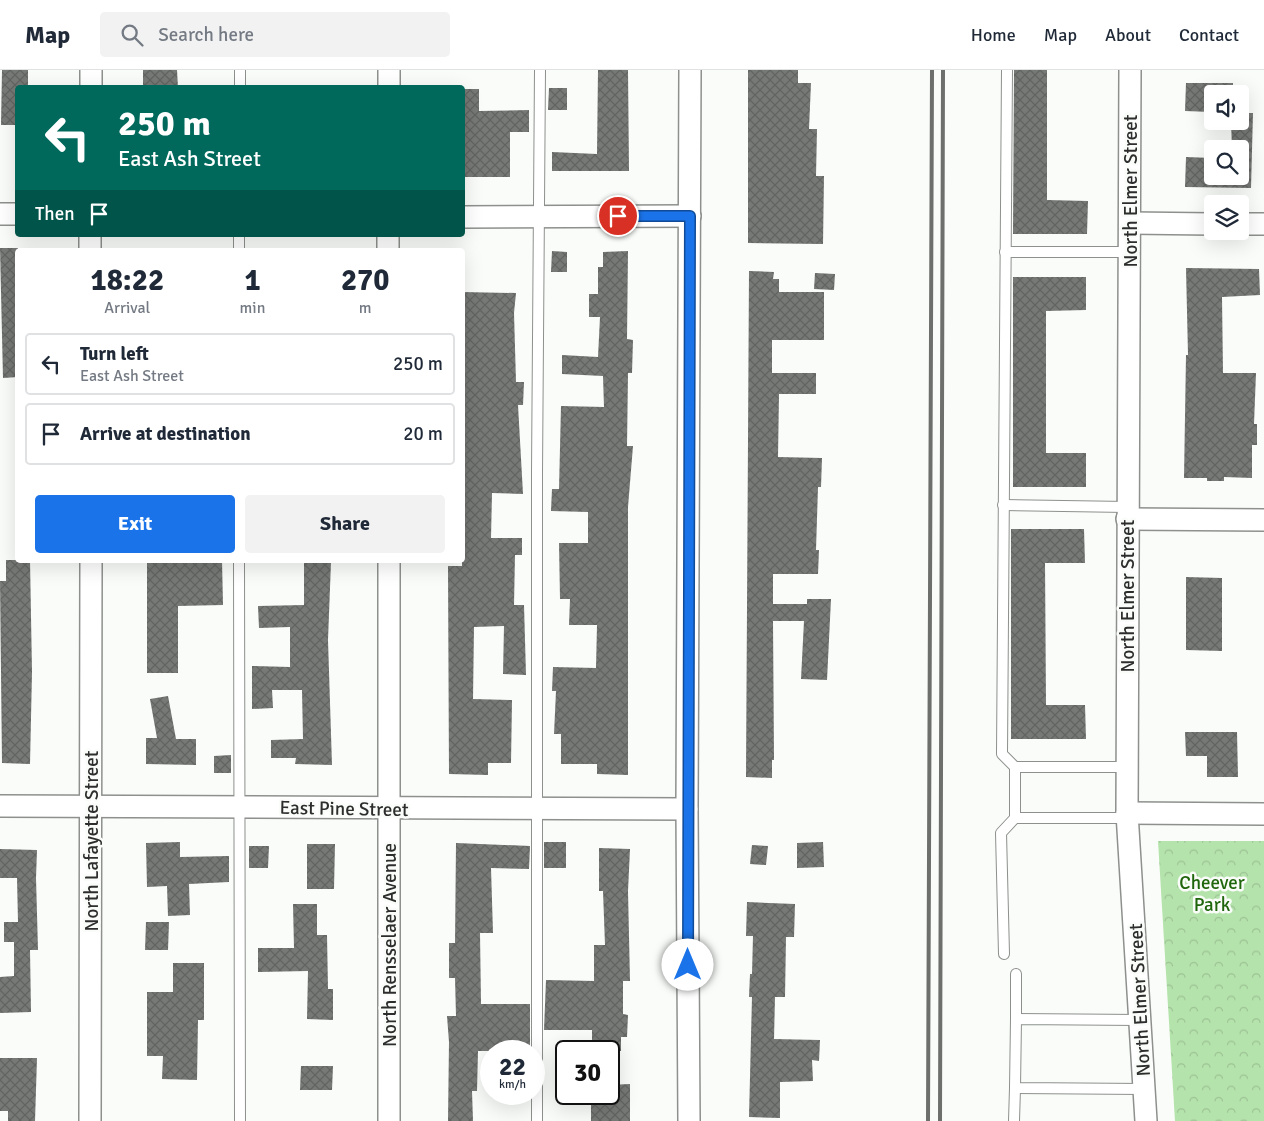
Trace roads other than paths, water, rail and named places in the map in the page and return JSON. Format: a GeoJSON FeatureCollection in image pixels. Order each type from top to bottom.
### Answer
{"type":"FeatureCollection","features":[{"type":"Feature","properties":{"kind":"street"},"geometry":{"type":"LineString","coordinates":[[91,70],[91,85]]}},
{"type":"Feature","properties":{"kind":"street"},"geometry":{"type":"LineString","coordinates":[[389,70],[389,85]]}},
{"type":"Feature","properties":{"kind":"street"},"geometry":{"type":"LineString","coordinates":[[689,1121],[687,809],[690,70]]}},
{"type":"Feature","properties":{"kind":"street","name":"North Elmer Street"},"geometry":{"type":"LineString","coordinates":[[1130,70],[1127,815],[1146,1121]]}},
{"type":"Feature","properties":{"kind":"street"},"geometry":{"type":"LineString","coordinates":[[0,214],[15,214]]}},
{"type":"Feature","properties":{"kind":"street"},"geometry":{"type":"LineString","coordinates":[[465,218],[690,216]]}},
{"type":"Feature","properties":{"kind":"street"},"geometry":{"type":"LineString","coordinates":[[1130,223],[1204,224]]}},
{"type":"Feature","properties":{"kind":"street"},"geometry":{"type":"LineString","coordinates":[[1249,224],[1264,224]]}},
{"type":"Feature","properties":{"kind":"street"},"geometry":{"type":"LineString","coordinates":[[1127,513],[1264,520]]}},
{"type":"Feature","properties":{"kind":"street","name":"North Lafayette Street"},"geometry":{"type":"LineString","coordinates":[[90,1121],[91,563]]}},
{"type":"Feature","properties":{"kind":"street","name":"North Rensselaer Avenue"},"geometry":{"type":"LineString","coordinates":[[389,563],[389,1121]]}},
{"type":"Feature","properties":{"kind":"street","name":"East Pine Street"},"geometry":{"type":"LineString","coordinates":[[0,806],[539,810],[687,809]]}},
{"type":"Feature","properties":{"kind":"street"},"geometry":{"type":"LineString","coordinates":[[1127,815],[1264,814]]}},
{"type":"Feature","properties":{"kind":"lane"},"geometry":{"type":"LineString","coordinates":[[240,70],[240,85]]}},
{"type":"Feature","properties":{"kind":"lane"},"geometry":{"type":"LineString","coordinates":[[537,1121],[539,810],[537,473],[540,70]]}},
{"type":"Feature","properties":{"kind":"lane"},"geometry":{"type":"LineString","coordinates":[[1007,70],[1002,754],[1015,767],[1127,767]]}},
{"type":"Feature","properties":{"kind":"lane"},"geometry":{"type":"LineString","coordinates":[[1006,252],[1130,252]]}},
{"type":"Feature","properties":{"kind":"lane"},"geometry":{"type":"LineString","coordinates":[[1003,505],[1127,513]]}},
{"type":"Feature","properties":{"kind":"lane"},"geometry":{"type":"LineString","coordinates":[[240,563],[240,1121]]}},
{"type":"Feature","properties":{"kind":"lane"},"geometry":{"type":"LineString","coordinates":[[1004,954],[1001,833],[1014,818],[1015,767]]}},
{"type":"Feature","properties":{"kind":"lane"},"geometry":{"type":"LineString","coordinates":[[1014,818],[1127,815]]}},
{"type":"Feature","properties":{"kind":"lane"},"geometry":{"type":"LineString","coordinates":[[1014,1121],[1016,974]]}},
{"type":"Feature","properties":{"kind":"lane"},"geometry":{"type":"LineString","coordinates":[[1016,1019],[1140,1020]]}},
{"type":"Feature","properties":{"kind":"lane"},"geometry":{"type":"LineString","coordinates":[[1015,1088],[1144,1089]]}},
{"type":"Feature","properties":{"kind":"railway"},"geometry":{"type":"LineString","coordinates":[[928,1121],[932,70]]}},
{"type":"Feature","properties":{"kind":"railway"},"geometry":{"type":"LineString","coordinates":[[940,1121],[943,70]]}},
{"type":"Feature","properties":{"kind":"park label","name":"Cheever Park"},"geometry":{"type":"Point","coordinates":[1212,893]}}]}
